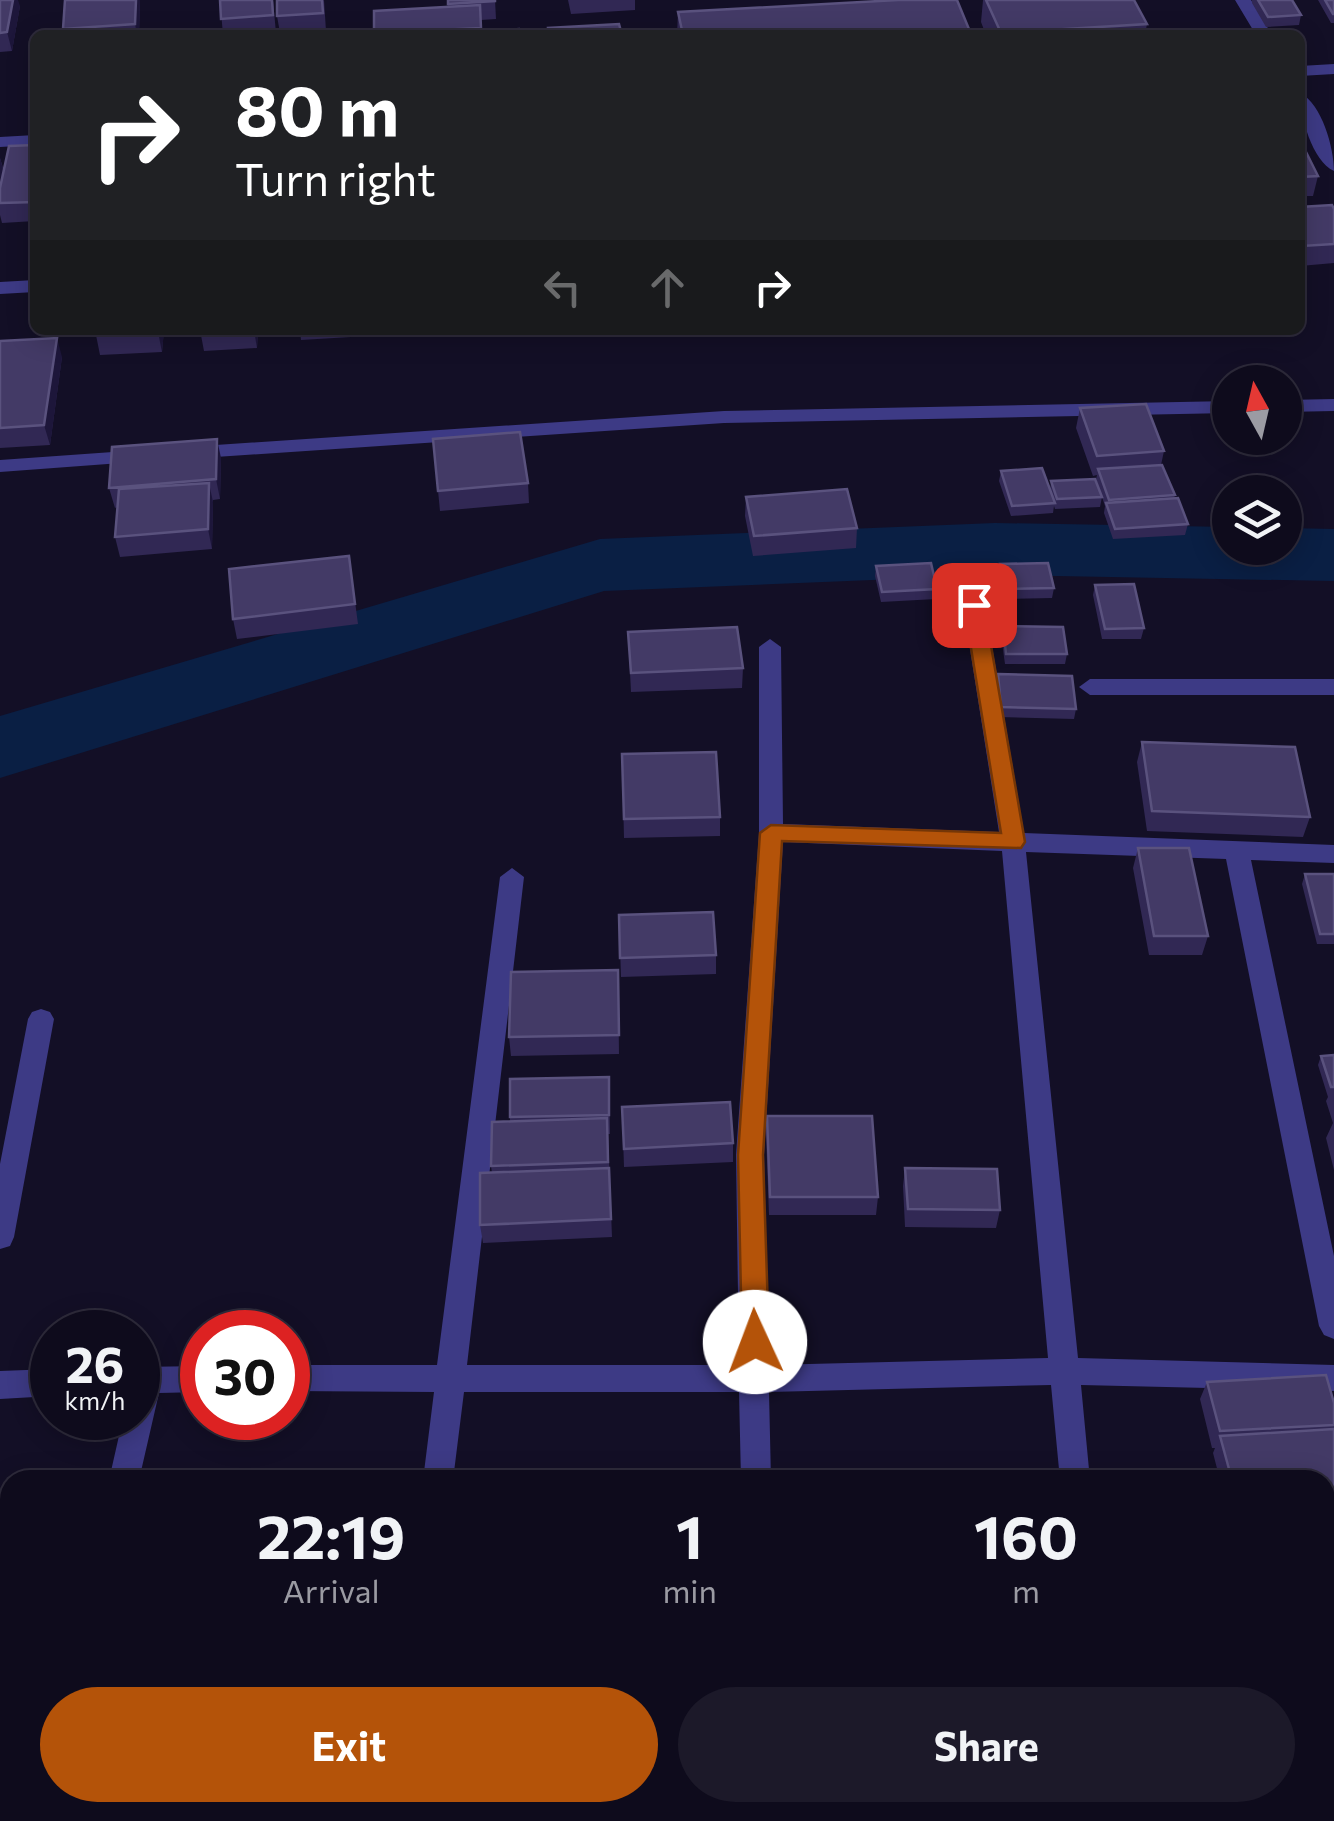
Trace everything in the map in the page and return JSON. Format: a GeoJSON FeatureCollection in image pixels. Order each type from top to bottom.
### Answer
{"type":"FeatureCollection","features":[{"type":"Feature","properties":{"kind":"street"},"geometry":{"type":"LineString","coordinates":[[1243,0],[1261,30]]}},
{"type":"Feature","properties":{"kind":"street"},"geometry":{"type":"LineString","coordinates":[[1305,70],[1334,69]]}},
{"type":"Feature","properties":{"kind":"street"},"geometry":{"type":"LineString","coordinates":[[1305,108],[1334,166]]}},
{"type":"Feature","properties":{"kind":"street"},"geometry":{"type":"LineString","coordinates":[[0,142],[30,140]]}},
{"type":"Feature","properties":{"kind":"street"},"geometry":{"type":"LineString","coordinates":[[0,288],[30,286]]}},
{"type":"Feature","properties":{"kind":"street"},"geometry":{"type":"LineString","coordinates":[[1302,406],[1334,405]]}},
{"type":"Feature","properties":{"kind":"street"},"geometry":{"type":"LineString","coordinates":[[0,466],[724,417],[1212,407]]}},
{"type":"Feature","properties":{"kind":"street"},"geometry":{"type":"LineString","coordinates":[[974,605],[1014,842],[1073,1470]]}},
{"type":"Feature","properties":{"kind":"street"},"geometry":{"type":"LineString","coordinates":[[756,1470],[750,1155],[771,833],[770,647]]}},
{"type":"Feature","properties":{"kind":"street"},"geometry":{"type":"LineString","coordinates":[[1090,687],[1334,687]]}},
{"type":"Feature","properties":{"kind":"street"},"geometry":{"type":"LineString","coordinates":[[771,833],[1334,854]]}},
{"type":"Feature","properties":{"kind":"street"},"geometry":{"type":"LineString","coordinates":[[1237,851],[1334,1326]]}},
{"type":"Feature","properties":{"kind":"street"},"geometry":{"type":"LineString","coordinates":[[439,1470],[512,878]]}},
{"type":"Feature","properties":{"kind":"street"},"geometry":{"type":"LineString","coordinates":[[0,1237],[41,1019]]}},
{"type":"Feature","properties":{"kind":"street"},"geometry":{"type":"LineString","coordinates":[[310,1378],[756,1379],[1062,1372],[1334,1378]]}},
{"type":"Feature","properties":{"kind":"street"},"geometry":{"type":"LineString","coordinates":[[0,1384],[30,1383]]}},
{"type":"Feature","properties":{"kind":"street"},"geometry":{"type":"LineString","coordinates":[[126,1470],[131,1440]]}},
{"type":"Feature","properties":{"kind":"building"},"geometry":{"type":"Polygon","coordinates":[[[0,0],[13,0],[7,32],[0,33],[0,0]]]}},
{"type":"Feature","properties":{"kind":"building"},"geometry":{"type":"Polygon","coordinates":[[[65,0],[136,0],[135,24],[63,29],[65,0]]]}},
{"type":"Feature","properties":{"kind":"building"},"geometry":{"type":"Polygon","coordinates":[[[220,0],[272,0],[273,15],[221,19],[220,0]]]}},
{"type":"Feature","properties":{"kind":"building"},"geometry":{"type":"Polygon","coordinates":[[[277,0],[322,0],[323,13],[277,16],[277,0]]]}},
{"type":"Feature","properties":{"kind":"building"},"geometry":{"type":"Polygon","coordinates":[[[448,0],[495,0],[495,1],[448,4],[448,0]]]}},
{"type":"Feature","properties":{"kind":"building"},"geometry":{"type":"Polygon","coordinates":[[[957,0],[969,30],[682,30],[678,12],[957,0]]]}},
{"type":"Feature","properties":{"kind":"building"},"geometry":{"type":"Polygon","coordinates":[[[986,0],[1134,0],[1147,24],[1050,30],[1000,30],[986,0]]]}},
{"type":"Feature","properties":{"kind":"building"},"geometry":{"type":"Polygon","coordinates":[[[1258,0],[1292,0],[1301,15],[1268,17],[1258,0]]]}},
{"type":"Feature","properties":{"kind":"building"},"geometry":{"type":"Polygon","coordinates":[[[1325,0],[1334,0],[1334,14],[1333,14],[1325,0]]]}},
{"type":"Feature","properties":{"kind":"building"},"geometry":{"type":"Polygon","coordinates":[[[480,5],[481,28],[374,30],[374,11],[480,5]]]}},
{"type":"Feature","properties":{"kind":"building"},"geometry":{"type":"Polygon","coordinates":[[[619,24],[621,30],[548,30],[619,24]]]}},
{"type":"Feature","properties":{"kind":"building"},"geometry":{"type":"Polygon","coordinates":[[[30,145],[30,202],[0,203],[9,146],[30,145]]]}},
{"type":"Feature","properties":{"kind":"building"},"geometry":{"type":"Polygon","coordinates":[[[1305,152],[1306,152],[1318,176],[1305,177],[1305,152]]]}},
{"type":"Feature","properties":{"kind":"building"},"geometry":{"type":"Polygon","coordinates":[[[1332,205],[1334,244],[1305,246],[1305,207],[1332,205]]]}},
{"type":"Feature","properties":{"kind":"building"},"geometry":{"type":"Polygon","coordinates":[[[57,338],[44,425],[0,428],[0,341],[57,338]]]}},
{"type":"Feature","properties":{"kind":"building"},"geometry":{"type":"Polygon","coordinates":[[[1146,404],[1164,451],[1097,456],[1080,408],[1146,404]]]}},
{"type":"Feature","properties":{"kind":"building"},"geometry":{"type":"Polygon","coordinates":[[[520,432],[528,483],[438,491],[433,439],[520,432]]]}},
{"type":"Feature","properties":{"kind":"building"},"geometry":{"type":"Polygon","coordinates":[[[217,439],[216,479],[109,488],[112,447],[217,439]]]}},
{"type":"Feature","properties":{"kind":"building"},"geometry":{"type":"Polygon","coordinates":[[[1162,465],[1175,495],[1109,500],[1098,469],[1162,465]]]}},
{"type":"Feature","properties":{"kind":"building"},"geometry":{"type":"Polygon","coordinates":[[[1042,468],[1055,503],[1012,506],[1001,471],[1042,468]]]}},
{"type":"Feature","properties":{"kind":"building"},"geometry":{"type":"Polygon","coordinates":[[[1095,479],[1102,497],[1057,499],[1051,481],[1095,479]]]}},
{"type":"Feature","properties":{"kind":"building"},"geometry":{"type":"Polygon","coordinates":[[[209,483],[208,529],[115,537],[119,489],[209,483]]]}},
{"type":"Feature","properties":{"kind":"building"},"geometry":{"type":"Polygon","coordinates":[[[847,489],[857,528],[754,536],[746,497],[847,489]]]}},
{"type":"Feature","properties":{"kind":"building"},"geometry":{"type":"Polygon","coordinates":[[[1178,498],[1188,524],[1115,529],[1106,503],[1178,498]]]}},
{"type":"Feature","properties":{"kind":"building"},"geometry":{"type":"Polygon","coordinates":[[[349,556],[355,604],[233,619],[229,569],[349,556]]]}},
{"type":"Feature","properties":{"kind":"building"},"geometry":{"type":"Polygon","coordinates":[[[931,563],[937,589],[882,592],[876,566],[931,563]]]}},
{"type":"Feature","properties":{"kind":"building"},"geometry":{"type":"Polygon","coordinates":[[[1048,563],[1054,588],[1005,589],[1000,564],[1048,563]]]}},
{"type":"Feature","properties":{"kind":"building"},"geometry":{"type":"Polygon","coordinates":[[[1134,584],[1144,628],[1105,629],[1095,585],[1134,584]]]}},
{"type":"Feature","properties":{"kind":"building"},"geometry":{"type":"Polygon","coordinates":[[[1003,626],[1063,627],[1067,654],[1006,654],[1003,626]]]}},
{"type":"Feature","properties":{"kind":"building"},"geometry":{"type":"Polygon","coordinates":[[[737,627],[743,668],[631,673],[628,632],[737,627]]]}},
{"type":"Feature","properties":{"kind":"building"},"geometry":{"type":"Polygon","coordinates":[[[998,674],[1072,676],[1076,709],[1001,707],[998,674]]]}},
{"type":"Feature","properties":{"kind":"building"},"geometry":{"type":"Polygon","coordinates":[[[1142,742],[1295,747],[1310,817],[1152,811],[1142,742]]]}},
{"type":"Feature","properties":{"kind":"building"},"geometry":{"type":"Polygon","coordinates":[[[716,752],[720,817],[624,819],[622,754],[716,752]]]}},
{"type":"Feature","properties":{"kind":"building"},"geometry":{"type":"Polygon","coordinates":[[[1138,848],[1189,848],[1208,936],[1154,936],[1138,848]]]}},
{"type":"Feature","properties":{"kind":"building"},"geometry":{"type":"Polygon","coordinates":[[[1305,874],[1334,874],[1334,934],[1320,934],[1305,874]]]}},
{"type":"Feature","properties":{"kind":"building"},"geometry":{"type":"Polygon","coordinates":[[[713,912],[716,955],[620,958],[619,915],[713,912]]]}},
{"type":"Feature","properties":{"kind":"building"},"geometry":{"type":"Polygon","coordinates":[[[618,970],[619,1035],[509,1037],[511,972],[618,970]]]}},
{"type":"Feature","properties":{"kind":"building"},"geometry":{"type":"Polygon","coordinates":[[[1334,1055],[1334,1087],[1331,1087],[1321,1056],[1334,1055]]]}},
{"type":"Feature","properties":{"kind":"building"},"geometry":{"type":"Polygon","coordinates":[[[609,1077],[609,1115],[510,1117],[510,1079],[609,1077]]]}},
{"type":"Feature","properties":{"kind":"building"},"geometry":{"type":"Polygon","coordinates":[[[730,1102],[733,1143],[624,1149],[622,1107],[730,1102]]]}},
{"type":"Feature","properties":{"kind":"building"},"geometry":{"type":"Polygon","coordinates":[[[767,1116],[872,1116],[878,1197],[770,1197],[767,1116]]]}},
{"type":"Feature","properties":{"kind":"building"},"geometry":{"type":"Polygon","coordinates":[[[607,1118],[608,1162],[491,1166],[492,1122],[607,1118]]]}},
{"type":"Feature","properties":{"kind":"building"},"geometry":{"type":"Polygon","coordinates":[[[609,1168],[611,1219],[480,1225],[480,1173],[609,1168]]]}},
{"type":"Feature","properties":{"kind":"building"},"geometry":{"type":"Polygon","coordinates":[[[905,1168],[997,1169],[1000,1210],[908,1209],[905,1168]]]}},
{"type":"Feature","properties":{"kind":"building"},"geometry":{"type":"Polygon","coordinates":[[[1326,1375],[1334,1403],[1334,1425],[1220,1431],[1207,1382],[1326,1375]]]}},
{"type":"Feature","properties":{"kind":"building"},"geometry":{"type":"Polygon","coordinates":[[[1334,1429],[1334,1470],[1229,1470],[1220,1436],[1334,1429]]]}},
{"type":"Feature","properties":{"kind":"waterway"},"geometry":{"type":"LineString","coordinates":[[0,747],[600,565],[995,549],[1334,555]]}},
{"type":"Feature","properties":{"kind":"route"},"geometry":{"type":"LineString","coordinates":[[755,1342],[750,1155],[771,833],[1014,842],[974,605]]}}]}
